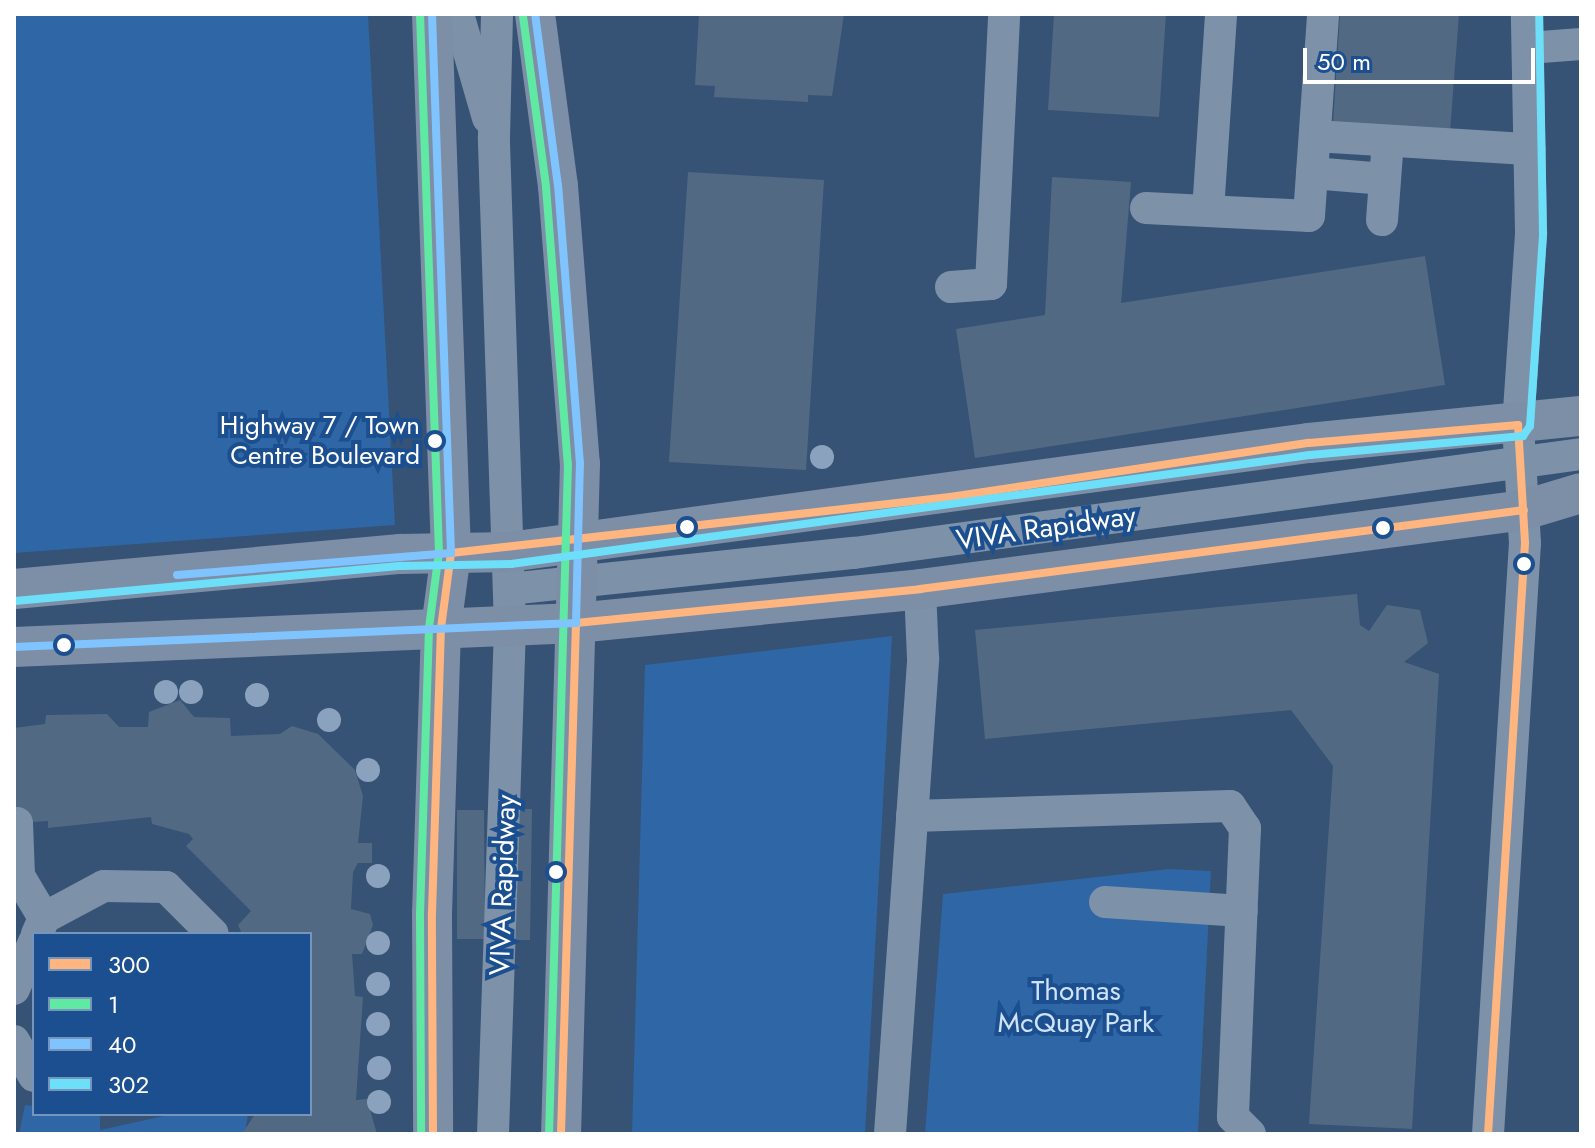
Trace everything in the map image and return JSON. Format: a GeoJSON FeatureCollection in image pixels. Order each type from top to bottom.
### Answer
{"type":"FeatureCollection","features":[{"type":"Feature","properties":{"kind":"main road"},"geometry":{"type":"LineString","coordinates":[[432,14],[451,553],[441,628],[433,1134]]}},
{"type":"Feature","properties":{"kind":"main road"},"geometry":{"type":"LineString","coordinates":[[535,14],[558,186],[580,464],[561,1134]]}},
{"type":"Feature","properties":{"kind":"main road"},"geometry":{"type":"LineString","coordinates":[[14,647],[441,628],[509,589],[577,540],[950,497],[1309,443],[1518,425],[1581,416]]}},
{"type":"Feature","properties":{"kind":"main road"},"geometry":{"type":"LineString","coordinates":[[14,589],[451,553],[509,589],[576,623],[920,589],[1524,510],[1581,493]]}},
{"type":"Feature","properties":{"kind":"street","name":"VIVA Rapidway"},"geometry":{"type":"LineString","coordinates":[[458,14],[494,137]]}},
{"type":"Feature","properties":{"kind":"street","name":"VIVA Rapidway"},"geometry":{"type":"LineString","coordinates":[[493,1134],[509,589],[494,137],[497,14]]}},
{"type":"Feature","properties":{"kind":"street"},"geometry":{"type":"LineString","coordinates":[[951,287],[991,284],[1004,14]]}},
{"type":"Feature","properties":{"kind":"street"},"geometry":{"type":"LineString","coordinates":[[1208,211],[1221,14]]}},
{"type":"Feature","properties":{"kind":"street"},"geometry":{"type":"LineString","coordinates":[[1146,208],[1309,216],[1323,14]]}},
{"type":"Feature","properties":{"kind":"street"},"geometry":{"type":"LineString","coordinates":[[1488,1134],[1524,510],[1518,425],[1530,149],[1527,14]]}},
{"type":"Feature","properties":{"kind":"street"},"geometry":{"type":"LineString","coordinates":[[1528,48],[1581,44]]}},
{"type":"Feature","properties":{"kind":"street"},"geometry":{"type":"LineString","coordinates":[[1315,136],[1530,149]]}},
{"type":"Feature","properties":{"kind":"street"},"geometry":{"type":"LineString","coordinates":[[1382,220],[1388,141]]}},
{"type":"Feature","properties":{"kind":"street"},"geometry":{"type":"LineString","coordinates":[[1312,173],[1385,179]]}},
{"type":"Feature","properties":{"kind":"street","name":"VIVA Rapidway"},"geometry":{"type":"LineString","coordinates":[[509,589],[1522,465],[1581,454]]}},
{"type":"Feature","properties":{"kind":"street"},"geometry":{"type":"LineString","coordinates":[[890,1134],[923,658],[920,589]]}},
{"type":"Feature","properties":{"kind":"street"},"geometry":{"type":"LineString","coordinates":[[912,816],[1230,806],[1245,828],[1233,1117],[1250,1134]]}},
{"type":"Feature","properties":{"kind":"street"},"geometry":{"type":"LineString","coordinates":[[17,823],[19,876],[39,931],[104,886],[166,887],[211,932]]}},
{"type":"Feature","properties":{"kind":"street"},"geometry":{"type":"LineString","coordinates":[[1105,902],[1242,911]]}},
{"type":"Feature","properties":{"kind":"street"},"geometry":{"type":"LineString","coordinates":[[14,989],[32,947]]}},
{"type":"Feature","properties":{"kind":"street"},"geometry":{"type":"LineString","coordinates":[[14,1041],[28,1076]]}},
{"type":"Feature","properties":{"kind":"green space"},"geometry":{"type":"Polygon","coordinates":[[[14,14],[368,14],[395,525],[14,553],[14,14]]]}},
{"type":"Feature","properties":{"kind":"green space"},"geometry":{"type":"Polygon","coordinates":[[[892,636],[865,1134],[632,1134],[645,665],[892,636]]]}},
{"type":"Feature","properties":{"kind":"green space","name":"Thomas McQuay Park"},"geometry":{"type":"Polygon","coordinates":[[[1169,869],[1211,871],[1198,1134],[925,1134],[943,894],[1169,869]]]}},
{"type":"Feature","properties":{"kind":"green space"},"geometry":{"type":"Polygon","coordinates":[[[25,1105],[32,1106],[32,1116],[100,1116],[100,1130],[164,1116],[248,1116],[245,1134],[19,1134],[25,1105]]]}},
{"type":"Feature","properties":{"kind":"building"},"geometry":{"type":"Polygon","coordinates":[[[699,14],[844,14],[832,96],[808,95],[808,102],[714,97],[715,86],[695,85],[699,14]]]}},
{"type":"Feature","properties":{"kind":"building"},"geometry":{"type":"Polygon","coordinates":[[[1054,14],[1166,14],[1159,117],[1048,110],[1054,14]]]}},
{"type":"Feature","properties":{"kind":"building"},"geometry":{"type":"Polygon","coordinates":[[[1340,14],[1459,14],[1450,132],[1333,123],[1340,14]]]}},
{"type":"Feature","properties":{"kind":"building"},"geometry":{"type":"Polygon","coordinates":[[[688,172],[824,180],[806,470],[669,462],[688,172]]]}},
{"type":"Feature","properties":{"kind":"building"},"geometry":{"type":"Polygon","coordinates":[[[1052,177],[1131,182],[1121,303],[1425,256],[1445,385],[975,458],[956,329],[1045,315],[1052,177]]]}},
{"type":"Feature","properties":{"kind":"building"},"geometry":{"type":"Polygon","coordinates":[[[1357,594],[1360,625],[1369,631],[1387,605],[1420,610],[1428,643],[1404,662],[1439,674],[1412,1129],[1309,1124],[1333,766],[1291,710],[985,739],[975,630],[1357,594]]]}},
{"type":"Feature","properties":{"kind":"building"},"geometry":{"type":"Polygon","coordinates":[[[180,700],[194,717],[230,718],[231,736],[280,734],[292,726],[318,734],[355,770],[363,796],[358,843],[372,843],[372,863],[358,863],[353,872],[351,909],[370,914],[373,925],[362,954],[352,954],[355,996],[363,997],[356,1100],[367,1099],[377,1134],[242,1134],[254,1116],[312,1116],[312,932],[241,932],[238,925],[251,911],[186,846],[193,839],[189,834],[152,824],[151,817],[48,828],[48,821],[14,823],[14,728],[45,724],[46,715],[107,714],[119,727],[148,727],[149,712],[180,700]]]}},
{"type":"Feature","properties":{"kind":"building"},"geometry":{"type":"Polygon","coordinates":[[[512,809],[532,809],[530,940],[510,940],[512,809]]]}},
{"type":"Feature","properties":{"kind":"building"},"geometry":{"type":"Polygon","coordinates":[[[457,810],[484,810],[485,939],[457,939],[457,810]]]}},
{"type":"Feature","properties":{"kind":"transit line","name":"1"},"geometry":{"type":"LineString","coordinates":[[420,14],[439,552],[429,628],[420,913],[421,1134]]}},
{"type":"Feature","properties":{"kind":"transit line","name":"40"},"geometry":{"type":"LineString","coordinates":[[177,575],[451,553],[432,14]]}},
{"type":"Feature","properties":{"kind":"transit line","name":"40"},"geometry":{"type":"LineString","coordinates":[[14,647],[576,623],[580,464],[558,186],[535,14]]}},
{"type":"Feature","properties":{"kind":"transit line","name":"302"},"geometry":{"type":"LineString","coordinates":[[15,601],[401,566],[511,564],[1310,455],[1523,436],[1530,426],[1543,233],[1539,14]]}},
{"type":"Feature","properties":{"kind":"transit line","name":"1"},"geometry":{"type":"LineString","coordinates":[[523,16],[546,187],[568,464],[549,1134]]}},
{"type":"Feature","properties":{"kind":"transit line","name":"300"},"geometry":{"type":"LineString","coordinates":[[433,1134],[432,913],[441,628],[451,553],[950,497],[1309,443],[1518,425],[1525,543],[1488,1134]]}},
{"type":"Feature","properties":{"kind":"transit line","name":"300"},"geometry":{"type":"LineString","coordinates":[[561,1134],[576,623],[920,589],[1524,510]]}},
{"type":"Feature","properties":{"kind":"place","name":"Highway 7 / Town Centre Boulevard"},"geometry":{"type":"Point","coordinates":[435,441]}}]}
